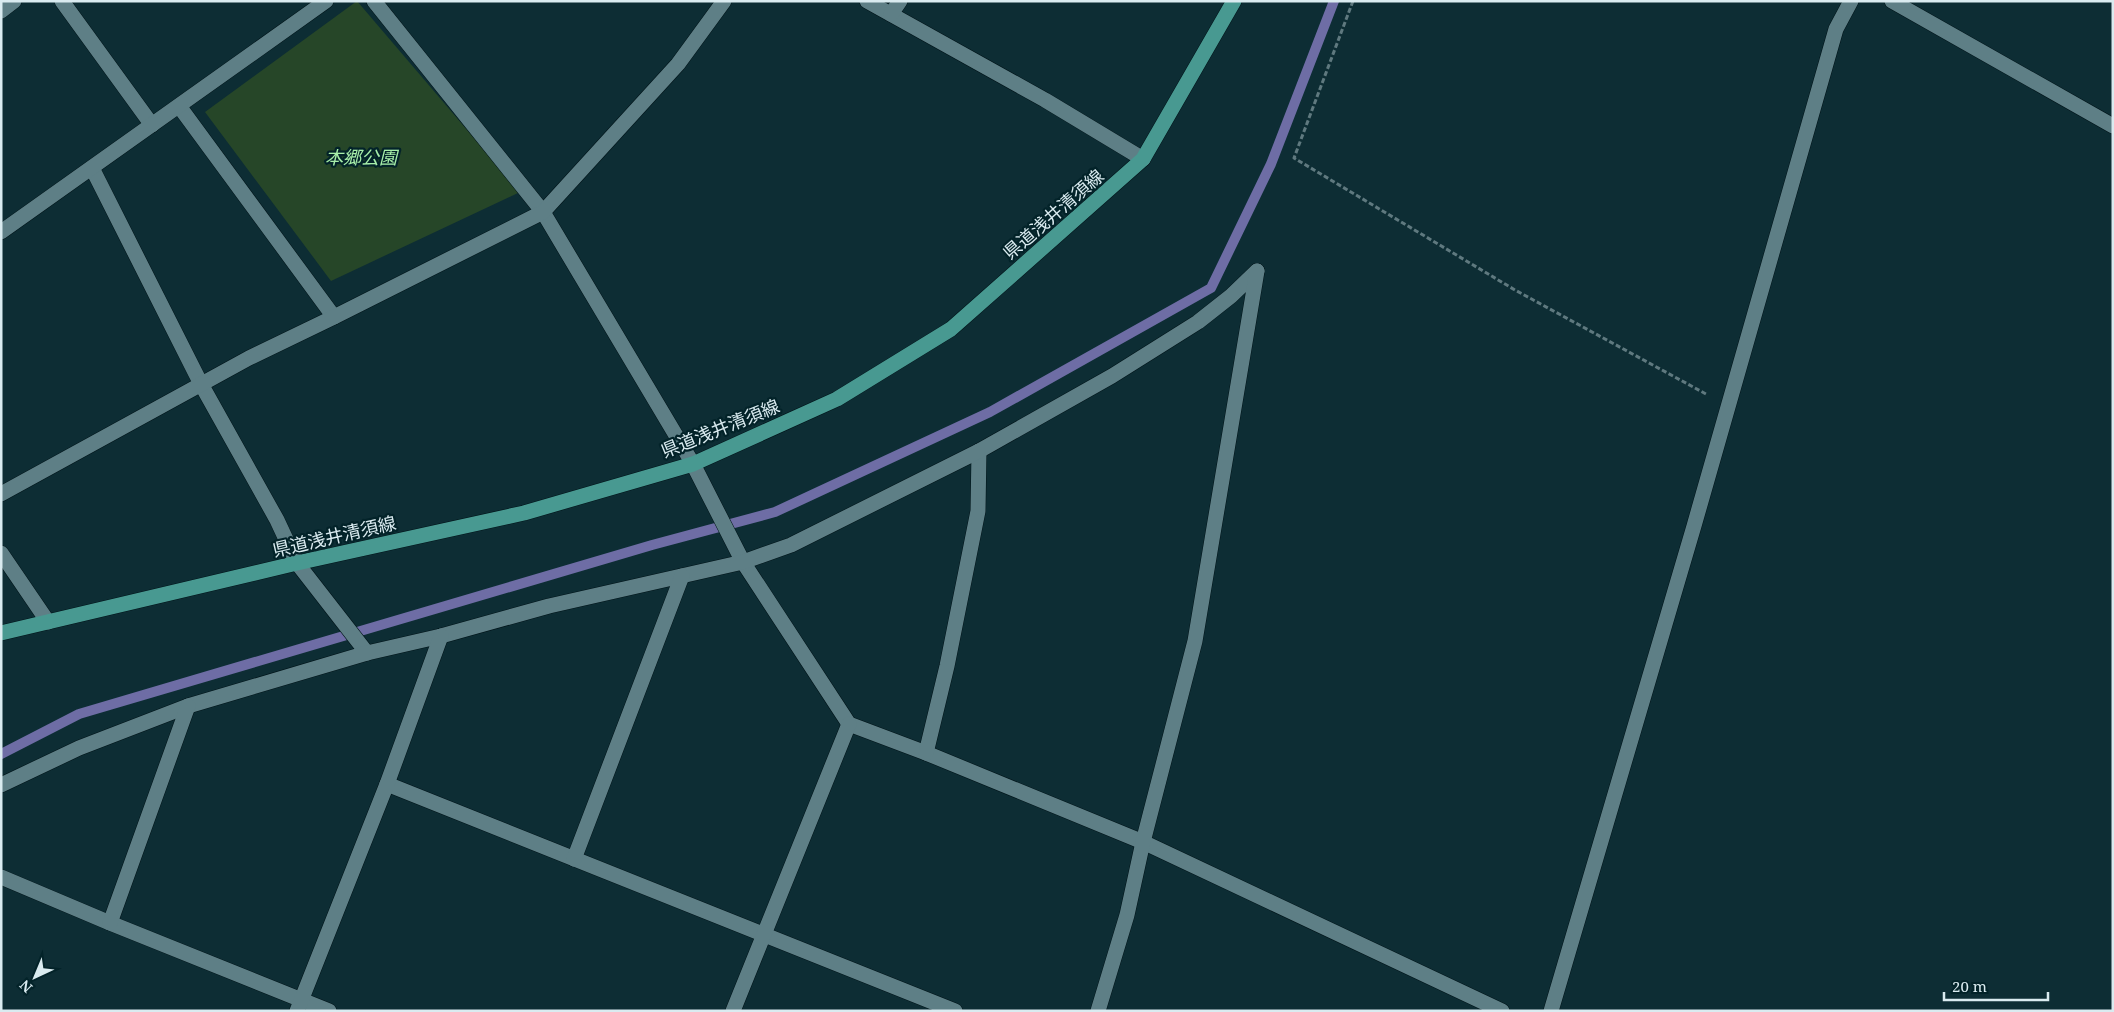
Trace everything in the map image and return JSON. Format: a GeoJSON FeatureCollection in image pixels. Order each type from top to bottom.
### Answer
{"type":"FeatureCollection","features":[{"type":"Feature","properties":{"kind":"main road","name":"県道浅井清須線"},"geometry":{"type":"LineString","coordinates":[[1,633],[297,563],[524,513],[693,464],[837,399],[951,329],[1143,159],[1234,1]]}},
{"type":"Feature","properties":{"kind":"street"},"geometry":{"type":"LineString","coordinates":[[1,11],[14,1]]}},
{"type":"Feature","properties":{"kind":"street"},"geometry":{"type":"LineString","coordinates":[[62,1],[152,125]]}},
{"type":"Feature","properties":{"kind":"street"},"geometry":{"type":"LineString","coordinates":[[1,232],[326,1]]}},
{"type":"Feature","properties":{"kind":"street"},"geometry":{"type":"LineString","coordinates":[[374,1],[543,212],[693,464],[743,562],[849,724],[926,753],[1143,842],[1502,1011]]}},
{"type":"Feature","properties":{"kind":"street"},"geometry":{"type":"LineString","coordinates":[[1,494],[249,358],[334,318],[543,212],[678,64],[724,1]]}},
{"type":"Feature","properties":{"kind":"street"},"geometry":{"type":"LineString","coordinates":[[868,1],[1045,100],[1143,159]]}},
{"type":"Feature","properties":{"kind":"street"},"geometry":{"type":"LineString","coordinates":[[891,14],[900,1]]}},
{"type":"Feature","properties":{"kind":"street"},"geometry":{"type":"LineString","coordinates":[[1551,1011],[1729,406],[1836,29],[1851,1]]}},
{"type":"Feature","properties":{"kind":"street"},"geometry":{"type":"LineString","coordinates":[[1892,1],[2113,126]]}},
{"type":"Feature","properties":{"kind":"street"},"geometry":{"type":"LineString","coordinates":[[179,106],[334,318]]}},
{"type":"Feature","properties":{"kind":"street"},"geometry":{"type":"LineString","coordinates":[[92,168],[201,384],[277,520],[297,563],[364,649]]}},
{"type":"Feature","properties":{"kind":"street"},"geometry":{"type":"LineString","coordinates":[[1,785],[79,748],[188,706],[364,649],[441,636],[549,606],[743,562],[791,545],[979,451],[1112,376],[1198,322],[1231,296],[1257,271],[1195,641],[1143,842],[1127,914],[1098,1011]]}},
{"type":"Feature","properties":{"kind":"street"},"geometry":{"type":"LineString","coordinates":[[926,753],[947,666],[978,511],[979,451]]}},
{"type":"Feature","properties":{"kind":"street"},"geometry":{"type":"LineString","coordinates":[[1,553],[48,622]]}},
{"type":"Feature","properties":{"kind":"street"},"geometry":{"type":"LineString","coordinates":[[574,859],[682,576]]}},
{"type":"Feature","properties":{"kind":"street"},"geometry":{"type":"LineString","coordinates":[[300,1005],[387,784],[441,636]]}},
{"type":"Feature","properties":{"kind":"street"},"geometry":{"type":"LineString","coordinates":[[110,923],[188,706]]}},
{"type":"Feature","properties":{"kind":"street"},"geometry":{"type":"LineString","coordinates":[[733,1011],[849,724]]}},
{"type":"Feature","properties":{"kind":"street"},"geometry":{"type":"LineString","coordinates":[[387,784],[955,1011]]}},
{"type":"Feature","properties":{"kind":"street"},"geometry":{"type":"LineString","coordinates":[[1,876],[300,1005],[329,1011]]}},
{"type":"Feature","properties":{"kind":"path"},"geometry":{"type":"LineString","coordinates":[[1353,1],[1294,158],[1515,290],[1729,406]]}},
{"type":"Feature","properties":{"kind":"green space","name":"本郷公園"},"geometry":{"type":"Polygon","coordinates":[[[357,1],[520,192],[331,281],[205,112],[357,1]]]}},
{"type":"Feature","properties":{"kind":"waterway"},"geometry":{"type":"LineString","coordinates":[[1,754],[79,714],[652,545],[775,512],[990,412],[1211,288],[1271,164],[1334,1]]}}]}
